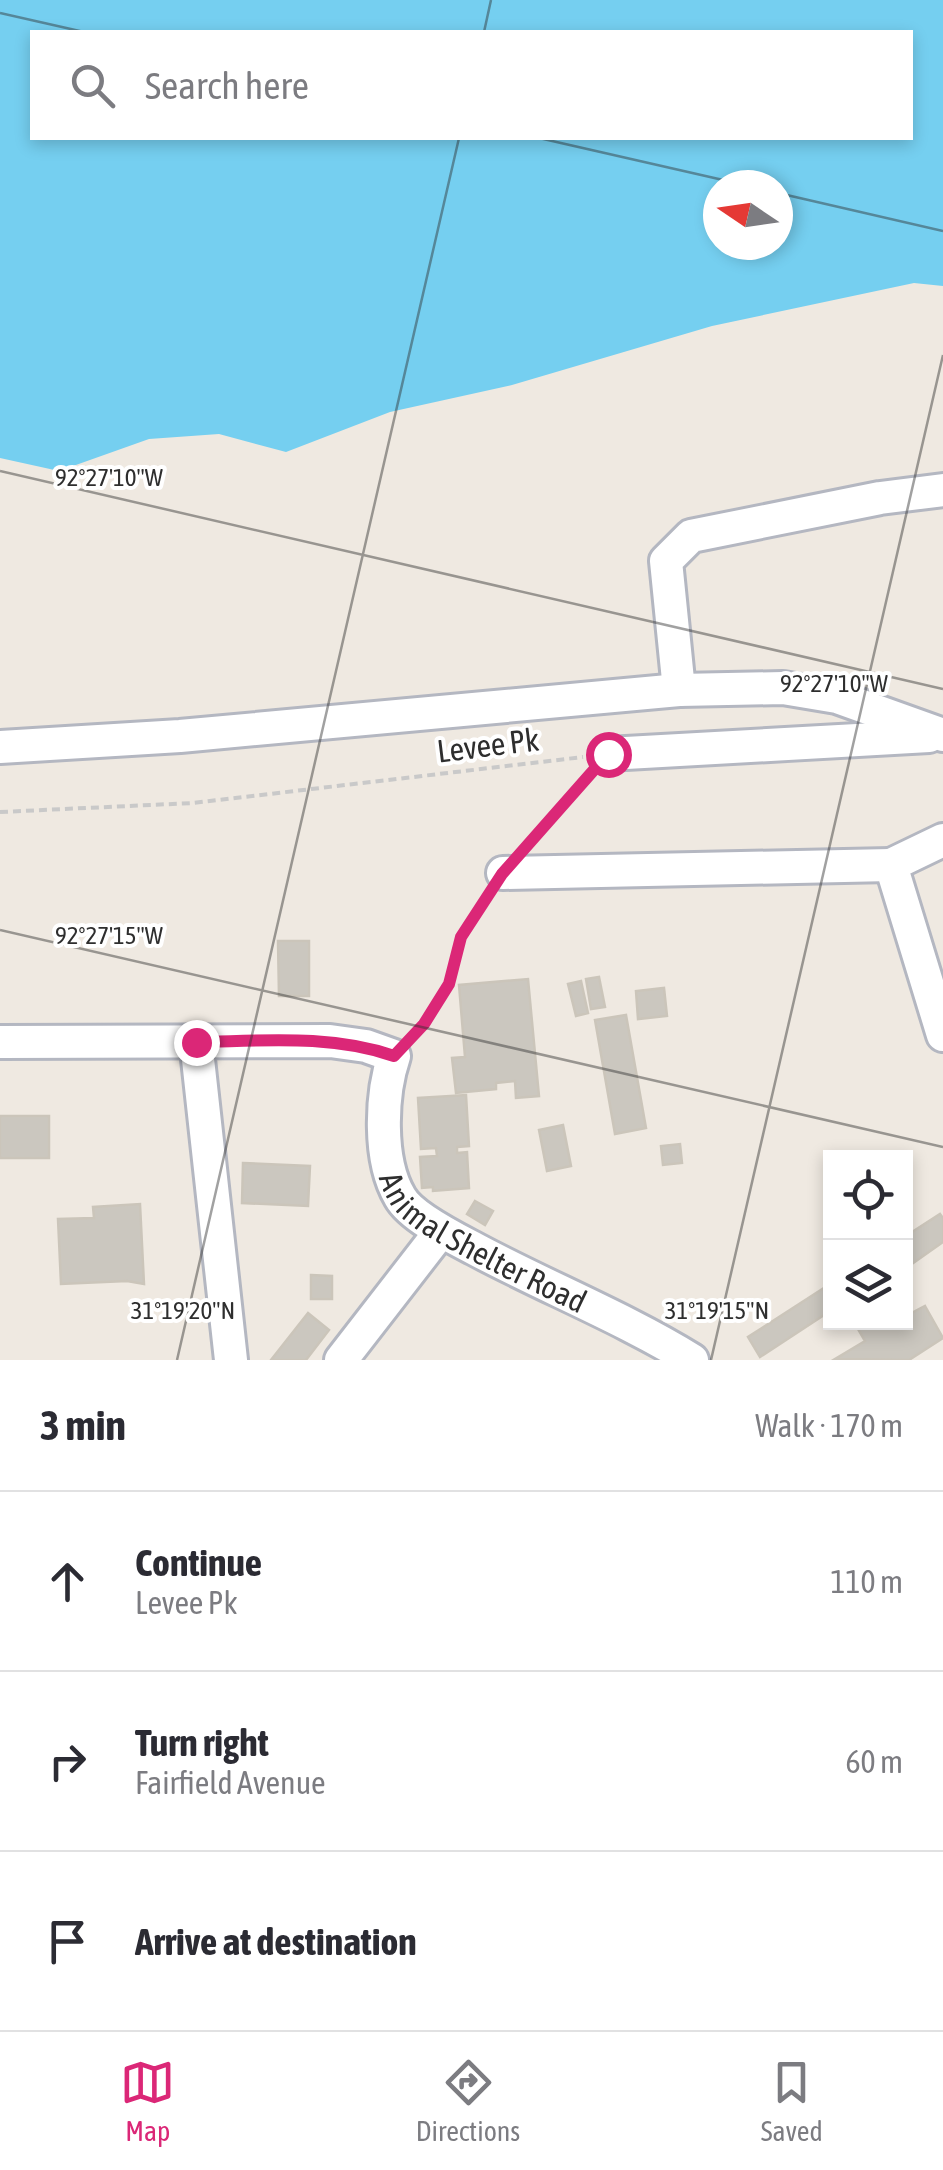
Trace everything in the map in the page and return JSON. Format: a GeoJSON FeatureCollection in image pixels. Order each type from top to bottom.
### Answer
{"type":"FeatureCollection","features":[{"type":"Feature","properties":{"kind":"street"},"geometry":{"type":"LineString","coordinates":[[679,690],[666,560],[692,536],[880,498],[943,490]]}},
{"type":"Feature","properties":{"kind":"street"},"geometry":{"type":"LineString","coordinates":[[0,748],[180,736],[679,690],[783,688],[837,697],[943,735],[608,754]]}},
{"type":"Feature","properties":{"kind":"street"},"geometry":{"type":"LineString","coordinates":[[502,874],[892,865],[943,840]]}},
{"type":"Feature","properties":{"kind":"street"},"geometry":{"type":"LineString","coordinates":[[892,865],[943,1035]]}},
{"type":"Feature","properties":{"kind":"street"},"geometry":{"type":"LineString","coordinates":[[0,1042],[330,1041],[366,1046],[394,1056]]}},
{"type":"Feature","properties":{"kind":"street"},"geometry":{"type":"LineString","coordinates":[[196,1042],[231,1360]]}},
{"type":"Feature","properties":{"kind":"street","name":"Animal Shelter Road"},"geometry":{"type":"LineString","coordinates":[[394,1056],[386,1080],[384,1112],[388,1161],[400,1199],[441,1231],[692,1360]]}},
{"type":"Feature","properties":{"kind":"street"},"geometry":{"type":"LineString","coordinates":[[341,1360],[441,1231]]}},
{"type":"Feature","properties":{"kind":"path","name":"Levee Pk"},"geometry":{"type":"LineString","coordinates":[[0,812],[192,803],[608,754]]}},
{"type":"Feature","properties":{"kind":"path","name":"Levee Pk"},"geometry":{"type":"LineString","coordinates":[[394,1056],[424,1024],[449,984],[461,937],[502,874],[608,754]]}},
{"type":"Feature","properties":{"kind":"water"},"geometry":{"type":"Polygon","coordinates":[[[0,0],[943,0],[943,286],[914,283],[712,326],[512,385],[390,412],[286,452],[219,434],[149,439],[59,471],[0,458],[0,0]]]}},
{"type":"Feature","properties":{"kind":"building"},"geometry":{"type":"Polygon","coordinates":[[[278,941],[309,941],[309,996],[279,996],[278,941]]]}},
{"type":"Feature","properties":{"kind":"building"},"geometry":{"type":"Polygon","coordinates":[[[599,977],[605,1007],[591,1009],[586,979],[599,977]]]}},
{"type":"Feature","properties":{"kind":"building"},"geometry":{"type":"Polygon","coordinates":[[[528,979],[539,1096],[516,1098],[515,1081],[496,1083],[496,1089],[456,1093],[452,1058],[465,1057],[459,985],[528,979]]]}},
{"type":"Feature","properties":{"kind":"building"},"geometry":{"type":"Polygon","coordinates":[[[581,981],[588,1013],[576,1016],[568,984],[581,981]]]}},
{"type":"Feature","properties":{"kind":"building"},"geometry":{"type":"Polygon","coordinates":[[[664,988],[667,1016],[638,1019],[636,991],[664,988]]]}},
{"type":"Feature","properties":{"kind":"building"},"geometry":{"type":"Polygon","coordinates":[[[626,1015],[646,1128],[615,1134],[595,1020],[626,1015]]]}},
{"type":"Feature","properties":{"kind":"building"},"geometry":{"type":"Polygon","coordinates":[[[466,1095],[469,1146],[457,1147],[457,1153],[467,1152],[469,1188],[422,1188],[420,1157],[437,1156],[436,1148],[421,1149],[418,1098],[466,1095]]]}},
{"type":"Feature","properties":{"kind":"building"},"geometry":{"type":"Polygon","coordinates":[[[0,1116],[49,1116],[49,1158],[0,1158],[0,1116]]]}},
{"type":"Feature","properties":{"kind":"building"},"geometry":{"type":"Polygon","coordinates":[[[563,1125],[571,1166],[547,1171],[539,1130],[563,1125]]]}},
{"type":"Feature","properties":{"kind":"building"},"geometry":{"type":"Polygon","coordinates":[[[680,1144],[682,1163],[663,1165],[661,1146],[680,1144]]]}},
{"type":"Feature","properties":{"kind":"building"},"geometry":{"type":"Polygon","coordinates":[[[243,1163],[310,1166],[308,1206],[242,1203],[243,1163]]]}},
{"type":"Feature","properties":{"kind":"building"},"geometry":{"type":"Polygon","coordinates":[[[475,1201],[493,1211],[485,1225],[467,1214],[475,1201]]]}},
{"type":"Feature","properties":{"kind":"building"},"geometry":{"type":"Polygon","coordinates":[[[140,1204],[144,1284],[61,1284],[58,1219],[94,1218],[93,1207],[140,1204]]]}},
{"type":"Feature","properties":{"kind":"building"},"geometry":{"type":"Polygon","coordinates":[[[940,1214],[943,1218],[943,1242],[913,1263],[913,1231],[940,1214]]]}},
{"type":"Feature","properties":{"kind":"building"},"geometry":{"type":"Polygon","coordinates":[[[311,1275],[332,1276],[332,1299],[311,1299],[311,1275]]]}},
{"type":"Feature","properties":{"kind":"building"},"geometry":{"type":"Polygon","coordinates":[[[823,1289],[823,1316],[760,1357],[748,1337],[823,1289]]]}},
{"type":"Feature","properties":{"kind":"building"},"geometry":{"type":"Polygon","coordinates":[[[925,1306],[943,1338],[909,1360],[835,1359],[865,1341],[859,1330],[913,1330],[913,1312],[925,1306]]]}},
{"type":"Feature","properties":{"kind":"building"},"geometry":{"type":"Polygon","coordinates":[[[308,1313],[329,1330],[306,1360],[271,1360],[308,1313]]]}},
{"type":"Feature","properties":{"kind":"route"},"geometry":{"type":"LineString","coordinates":[[196,1042],[330,1041],[366,1046],[394,1056],[424,1024],[449,984],[461,937],[502,874],[608,754]]}}]}
